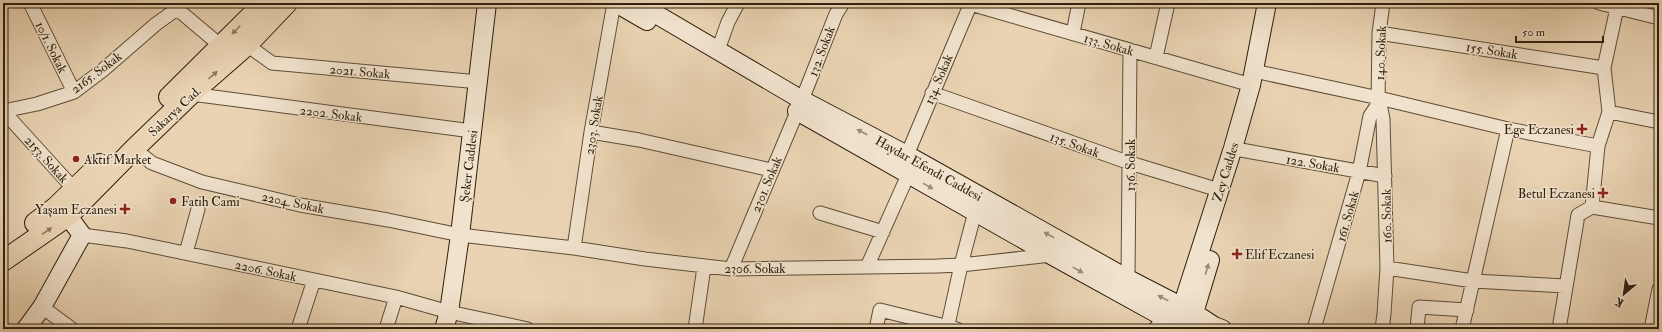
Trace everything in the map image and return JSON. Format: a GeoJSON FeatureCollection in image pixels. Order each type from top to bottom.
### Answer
{"type":"FeatureCollection","features":[{"type":"Feature","properties":{"kind":"main road"},"geometry":{"type":"LineString","coordinates":[[3,246],[56,207],[264,3]]}},
{"type":"Feature","properties":{"kind":"main road","name":"Sakarya Cad."},"geometry":{"type":"LineString","coordinates":[[3,261],[68,216],[191,94],[247,45],[287,3]]}},
{"type":"Feature","properties":{"kind":"main road","name":"Şeker Caddesi"},"geometry":{"type":"LineString","coordinates":[[444,329],[449,312],[460,234],[487,3]]}},
{"type":"Feature","properties":{"kind":"main road","name":"Haydar Efendi Caddesi"},"geometry":{"type":"LineString","coordinates":[[615,3],[800,106],[907,155],[1128,279],[1179,322]]}},
{"type":"Feature","properties":{"kind":"main road","name":"Haydar Efendi Caddesi"},"geometry":{"type":"LineString","coordinates":[[637,3],[718,50],[800,106],[908,175],[1051,255],[1179,322],[1214,326],[1222,329]]}},
{"type":"Feature","properties":{"kind":"main road","name":"Zey Caddes"},"geometry":{"type":"LineString","coordinates":[[1179,322],[1242,150],[1256,76],[1267,3]]}},
{"type":"Feature","properties":{"kind":"main road","name":"Zey Caddes"},"geometry":{"type":"LineString","coordinates":[[1179,322],[1256,76],[1276,3]]}},
{"type":"Feature","properties":{"kind":"main road"},"geometry":{"type":"LineString","coordinates":[[26,329],[42,307],[82,235],[68,216]]}},
{"type":"Feature","properties":{"kind":"street","name":"10/1. Sokak"},"geometry":{"type":"LineString","coordinates":[[30,3],[74,92]]}},
{"type":"Feature","properties":{"kind":"street","name":"2303. Sokak"},"geometry":{"type":"LineString","coordinates":[[574,248],[591,132],[615,3]]}},
{"type":"Feature","properties":{"kind":"street"},"geometry":{"type":"LineString","coordinates":[[718,50],[728,22],[738,3]]}},
{"type":"Feature","properties":{"kind":"street","name":"132. Sokak"},"geometry":{"type":"LineString","coordinates":[[800,106],[836,14],[842,3]]}},
{"type":"Feature","properties":{"kind":"street","name":"133. Sokak"},"geometry":{"type":"LineString","coordinates":[[970,3],[1156,57],[1598,146]]}},
{"type":"Feature","properties":{"kind":"street","name":"134. Sokak"},"geometry":{"type":"LineString","coordinates":[[907,155],[970,3]]}},
{"type":"Feature","properties":{"kind":"street"},"geometry":{"type":"LineString","coordinates":[[1073,33],[1079,3]]}},
{"type":"Feature","properties":{"kind":"street"},"geometry":{"type":"LineString","coordinates":[[1156,57],[1168,3]]}},
{"type":"Feature","properties":{"kind":"street","name":"140. Sokak"},"geometry":{"type":"LineString","coordinates":[[1378,101],[1379,33],[1383,3]]}},
{"type":"Feature","properties":{"kind":"street"},"geometry":{"type":"LineString","coordinates":[[1599,3],[1617,5],[1659,18]]}},
{"type":"Feature","properties":{"kind":"street"},"geometry":{"type":"LineString","coordinates":[[1592,206],[1598,146],[1609,112],[1604,68],[1617,5]]}},
{"type":"Feature","properties":{"kind":"street","name":"2165. Sokak"},"geometry":{"type":"LineString","coordinates":[[3,111],[37,104],[74,92],[103,70],[156,24],[174,6]]}},
{"type":"Feature","properties":{"kind":"street"},"geometry":{"type":"LineString","coordinates":[[174,6],[221,46]]}},
{"type":"Feature","properties":{"kind":"street","name":"155. Sokak"},"geometry":{"type":"LineString","coordinates":[[1379,33],[1604,68]]}},
{"type":"Feature","properties":{"kind":"street","name":"2021. Sokak"},"geometry":{"type":"LineString","coordinates":[[247,45],[272,63],[478,82]]}},
{"type":"Feature","properties":{"kind":"street","name":"136. Sokak"},"geometry":{"type":"LineString","coordinates":[[1128,279],[1130,50]]}},
{"type":"Feature","properties":{"kind":"street","name":"135. Sokak"},"geometry":{"type":"LineString","coordinates":[[932,93],[1130,164],[1220,190]]}},
{"type":"Feature","properties":{"kind":"street","name":"2202. Sokak"},"geometry":{"type":"LineString","coordinates":[[191,94],[472,131]]}},
{"type":"Feature","properties":{"kind":"street","name":"161. Sokak"},"geometry":{"type":"LineString","coordinates":[[1314,329],[1359,172],[1368,122],[1378,101]]}},
{"type":"Feature","properties":{"kind":"street","name":"160. Sokak"},"geometry":{"type":"LineString","coordinates":[[1378,101],[1382,119],[1387,268],[1382,329]]}},
{"type":"Feature","properties":{"kind":"street","name":"2301. Sokak"},"geometry":{"type":"LineString","coordinates":[[731,269],[800,106]]}},
{"type":"Feature","properties":{"kind":"street","name":"2153. Sokak"},"geometry":{"type":"LineString","coordinates":[[3,111],[74,190]]}},
{"type":"Feature","properties":{"kind":"street"},"geometry":{"type":"LineString","coordinates":[[1609,112],[1659,122]]}},
{"type":"Feature","properties":{"kind":"street"},"geometry":{"type":"LineString","coordinates":[[1462,329],[1508,129]]}},
{"type":"Feature","properties":{"kind":"street"},"geometry":{"type":"LineString","coordinates":[[591,132],[646,141],[772,170]]}},
{"type":"Feature","properties":{"kind":"street","name":"2204. Sokak"},"geometry":{"type":"LineString","coordinates":[[134,149],[152,163],[202,182],[300,205],[460,234]]}},
{"type":"Feature","properties":{"kind":"street","name":"122. Sokak"},"geometry":{"type":"LineString","coordinates":[[1242,150],[1385,176]]}},
{"type":"Feature","properties":{"kind":"street"},"geometry":{"type":"LineString","coordinates":[[867,267],[908,175]]}},
{"type":"Feature","properties":{"kind":"street"},"geometry":{"type":"LineString","coordinates":[[1559,329],[1578,215],[1592,206],[1659,218]]}},
{"type":"Feature","properties":{"kind":"street"},"geometry":{"type":"LineString","coordinates":[[186,254],[198,208]]}},
{"type":"Feature","properties":{"kind":"street"},"geometry":{"type":"LineString","coordinates":[[876,329],[880,310],[951,328],[960,265],[975,212]]}},
{"type":"Feature","properties":{"kind":"street"},"geometry":{"type":"LineString","coordinates":[[820,213],[883,232]]}},
{"type":"Feature","properties":{"kind":"street","name":"2306. Sokak"},"geometry":{"type":"LineString","coordinates":[[460,234],[574,248],[645,260],[731,269],[960,265],[1051,255]]}},
{"type":"Feature","properties":{"kind":"street","name":"2206. Sokak"},"geometry":{"type":"LineString","coordinates":[[82,235],[127,242],[396,297],[449,312],[528,329]]}},
{"type":"Feature","properties":{"kind":"street"},"geometry":{"type":"LineString","coordinates":[[695,329],[704,267]]}},
{"type":"Feature","properties":{"kind":"street"},"geometry":{"type":"LineString","coordinates":[[1387,268],[1473,281],[1565,286]]}},
{"type":"Feature","properties":{"kind":"street"},"geometry":{"type":"LineString","coordinates":[[298,329],[314,280]]}},
{"type":"Feature","properties":{"kind":"street"},"geometry":{"type":"LineString","coordinates":[[1651,329],[1659,289]]}},
{"type":"Feature","properties":{"kind":"street"},"geometry":{"type":"LineString","coordinates":[[386,329],[396,297]]}},
{"type":"Feature","properties":{"kind":"street"},"geometry":{"type":"LineString","coordinates":[[42,307],[71,329]]}},
{"type":"Feature","properties":{"kind":"street"},"geometry":{"type":"LineString","coordinates":[[1417,329],[1419,307],[1466,310]]}},
{"type":"Feature","properties":{"kind":"place","name":"Ege Eczanesi"},"geometry":{"type":"Point","coordinates":[1582,129]}},
{"type":"Feature","properties":{"kind":"place","name":"Aktif Market"},"geometry":{"type":"Point","coordinates":[76,159]}},
{"type":"Feature","properties":{"kind":"place","name":"Betul Eczanesi"},"geometry":{"type":"Point","coordinates":[1603,193]}},
{"type":"Feature","properties":{"kind":"place","name":"Fatih Cami"},"geometry":{"type":"Point","coordinates":[173,201]}},
{"type":"Feature","properties":{"kind":"place","name":"Yaşam Eczanesi"},"geometry":{"type":"Point","coordinates":[125,209]}},
{"type":"Feature","properties":{"kind":"place","name":"Elif Eczanesi"},"geometry":{"type":"Point","coordinates":[1237,254]}}]}
